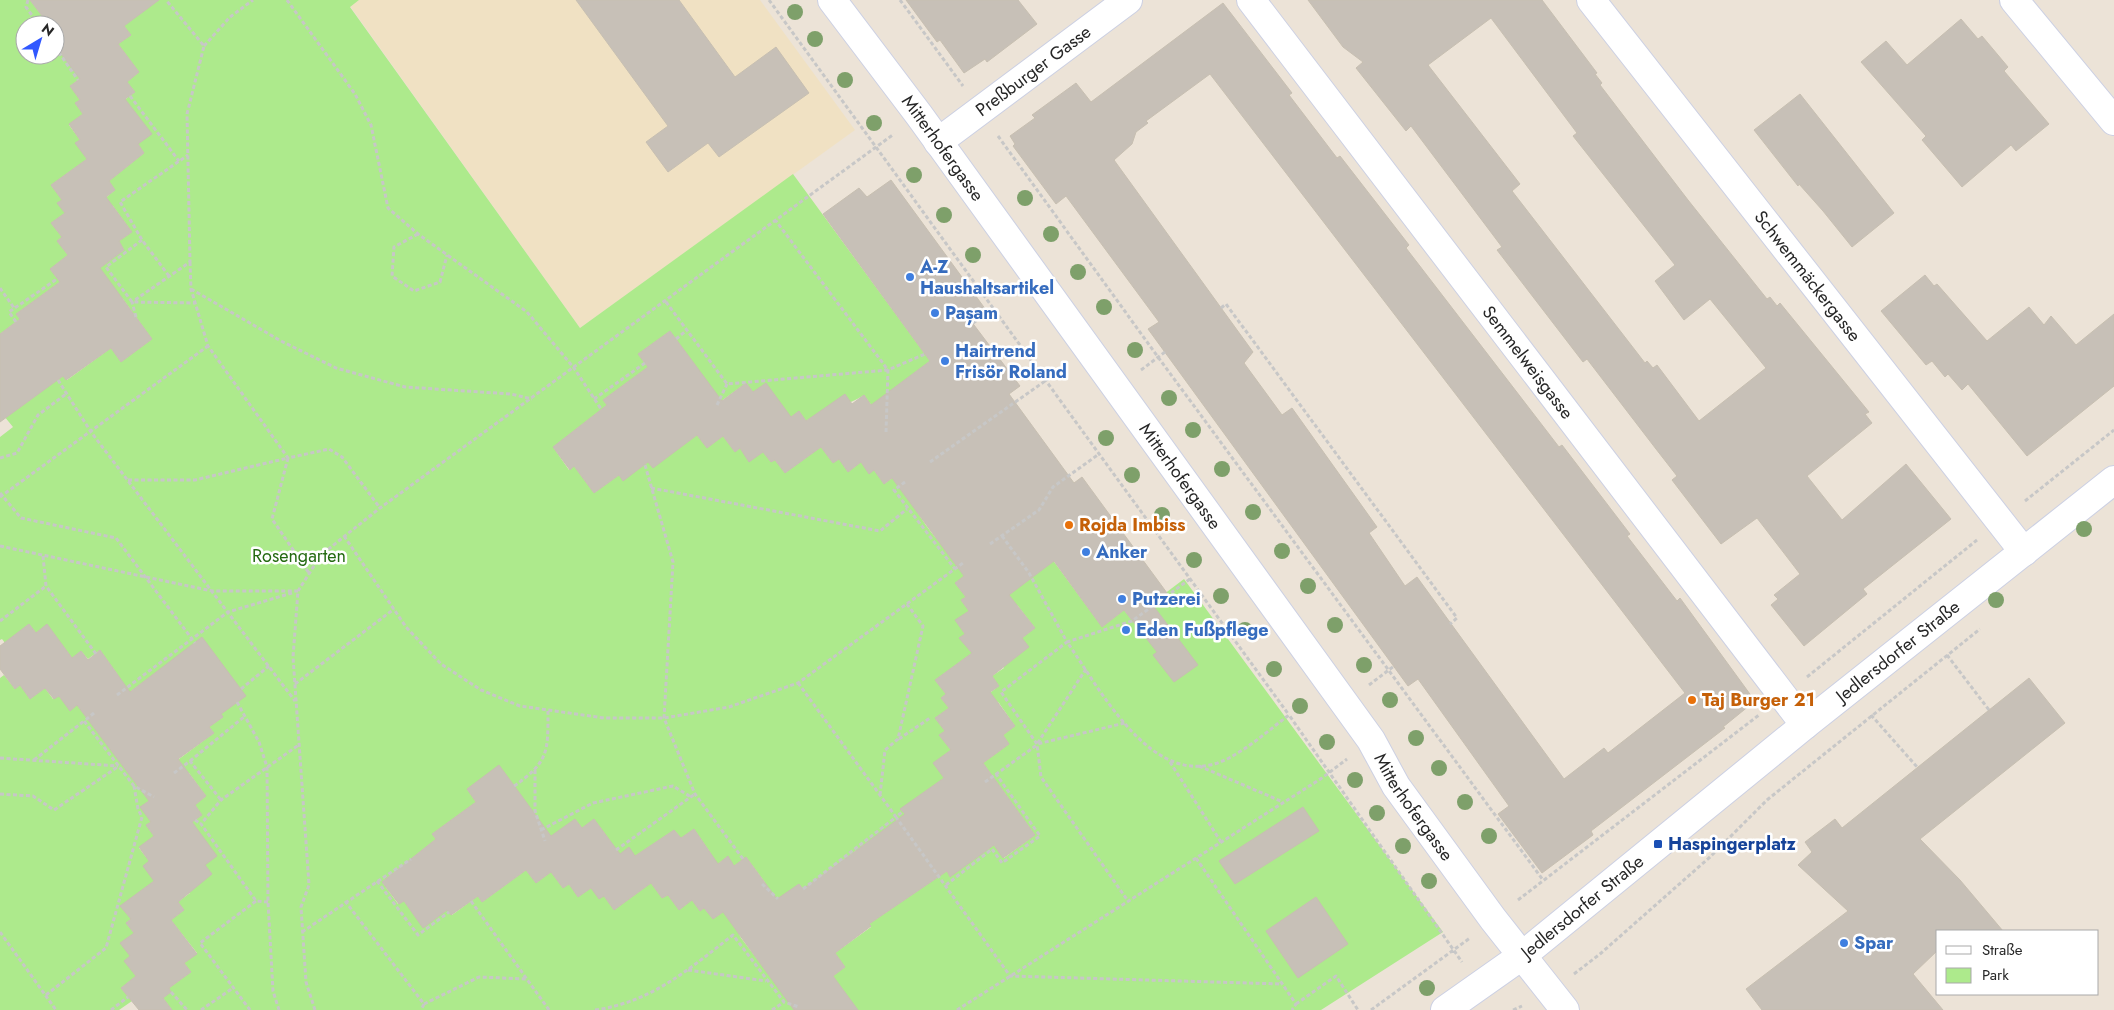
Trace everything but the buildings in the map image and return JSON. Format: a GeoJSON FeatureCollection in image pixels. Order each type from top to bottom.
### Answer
{"type":"FeatureCollection","features":[{"type":"Feature","properties":{"kind":"street","name":"Mitterhofergasse"},"geometry":{"type":"LineString","coordinates":[[832,0],[919,115],[1371,740],[1396,786],[1493,919],[1523,955]]}},
{"type":"Feature","properties":{"kind":"street","name":"Preßburger Gasse"},"geometry":{"type":"LineString","coordinates":[[938,142],[1128,0]]}},
{"type":"Feature","properties":{"kind":"street","name":"Semmelweisgasse"},"geometry":{"type":"LineString","coordinates":[[1251,0],[1805,725]]}},
{"type":"Feature","properties":{"kind":"street","name":"Schwemmäckergasse"},"geometry":{"type":"LineString","coordinates":[[1591,0],[2024,552]]}},
{"type":"Feature","properties":{"kind":"street"},"geometry":{"type":"LineString","coordinates":[[2014,0],[2114,121]]}},
{"type":"Feature","properties":{"kind":"street","name":"Jedlersdorfer Straße"},"geometry":{"type":"LineString","coordinates":[[1445,1010],[1523,955],[1805,725],[2114,480]]}},
{"type":"Feature","properties":{"kind":"street"},"geometry":{"type":"LineString","coordinates":[[1523,955],[1558,1001]]}},
{"type":"Feature","properties":{"kind":"path"},"geometry":{"type":"LineString","coordinates":[[28,0],[26,7],[32,15]]}},
{"type":"Feature","properties":{"kind":"path"},"geometry":{"type":"LineString","coordinates":[[166,0],[204,46]]}},
{"type":"Feature","properties":{"kind":"path"},"geometry":{"type":"LineString","coordinates":[[253,0],[230,17],[204,46],[187,114],[191,290],[208,346],[288,458]]}},
{"type":"Feature","properties":{"kind":"path"},"geometry":{"type":"LineString","coordinates":[[287,0],[355,94],[371,125],[388,208],[418,234],[527,312],[574,368],[601,409]]}},
{"type":"Feature","properties":{"kind":"path"},"geometry":{"type":"LineString","coordinates":[[769,0],[1289,715],[1455,950],[1371,1010]]}},
{"type":"Feature","properties":{"kind":"path"},"geometry":{"type":"LineString","coordinates":[[900,0],[1158,357],[1544,880]]}},
{"type":"Feature","properties":{"kind":"path"},"geometry":{"type":"LineString","coordinates":[[65,61],[78,80]]}},
{"type":"Feature","properties":{"kind":"path"},"geometry":{"type":"LineString","coordinates":[[130,96],[180,161]]}},
{"type":"Feature","properties":{"kind":"path"},"geometry":{"type":"LineString","coordinates":[[315,1010],[306,982],[302,932],[301,907],[308,885],[293,657],[298,591],[321,555],[380,508],[666,302],[919,115]]}},
{"type":"Feature","properties":{"kind":"path"},"geometry":{"type":"LineString","coordinates":[[169,276],[142,240],[120,202],[188,155]]}},
{"type":"Feature","properties":{"kind":"path"},"geometry":{"type":"LineString","coordinates":[[776,221],[888,370],[886,432]]}},
{"type":"Feature","properties":{"kind":"path"},"geometry":{"type":"LineString","coordinates":[[418,234],[394,247],[392,276],[414,291],[440,282],[447,254]]}},
{"type":"Feature","properties":{"kind":"path"},"geometry":{"type":"LineString","coordinates":[[99,268],[106,267],[142,240]]}},
{"type":"Feature","properties":{"kind":"path"},"geometry":{"type":"LineString","coordinates":[[132,302],[190,262]]}},
{"type":"Feature","properties":{"kind":"path"},"geometry":{"type":"LineString","coordinates":[[106,267],[132,302],[136,317]]}},
{"type":"Feature","properties":{"kind":"path"},"geometry":{"type":"LineString","coordinates":[[16,322],[9,312],[57,278]]}},
{"type":"Feature","properties":{"kind":"path"},"geometry":{"type":"LineString","coordinates":[[0,288],[14,308]]}},
{"type":"Feature","properties":{"kind":"path"},"geometry":{"type":"LineString","coordinates":[[191,290],[336,368],[405,387],[511,394],[532,399]]}},
{"type":"Feature","properties":{"kind":"path"},"geometry":{"type":"LineString","coordinates":[[132,302],[195,303]]}},
{"type":"Feature","properties":{"kind":"path"},"geometry":{"type":"LineString","coordinates":[[666,302],[727,384]]}},
{"type":"Feature","properties":{"kind":"path"},"geometry":{"type":"LineString","coordinates":[[1221,308],[1226,304],[1457,618],[1450,624]]}},
{"type":"Feature","properties":{"kind":"path"},"geometry":{"type":"LineString","coordinates":[[973,323],[994,309]]}},
{"type":"Feature","properties":{"kind":"path"},"geometry":{"type":"LineString","coordinates":[[676,339],[687,330]]}},
{"type":"Feature","properties":{"kind":"path"},"geometry":{"type":"LineString","coordinates":[[195,643],[116,538],[20,518],[1,496],[208,346]]}},
{"type":"Feature","properties":{"kind":"path"},"geometry":{"type":"LineString","coordinates":[[930,462],[1089,350]]}},
{"type":"Feature","properties":{"kind":"path"},"geometry":{"type":"LineString","coordinates":[[727,384],[888,370],[925,354]]}},
{"type":"Feature","properties":{"kind":"path"},"geometry":{"type":"LineString","coordinates":[[594,398],[644,363]]}},
{"type":"Feature","properties":{"kind":"path"},"geometry":{"type":"LineString","coordinates":[[58,380],[91,432],[296,702]]}},
{"type":"Feature","properties":{"kind":"path"},"geometry":{"type":"LineString","coordinates":[[717,405],[727,384]]}},
{"type":"Feature","properties":{"kind":"path"},"geometry":{"type":"LineString","coordinates":[[0,458],[17,453],[38,415],[66,394]]}},
{"type":"Feature","properties":{"kind":"path"},"geometry":{"type":"LineString","coordinates":[[128,480],[195,480],[329,448],[342,457],[380,508]]}},
{"type":"Feature","properties":{"kind":"path"},"geometry":{"type":"LineString","coordinates":[[990,544],[1039,510],[1053,487],[1099,454]]}},
{"type":"Feature","properties":{"kind":"path"},"geometry":{"type":"LineString","coordinates":[[288,458],[272,519],[309,573]]}},
{"type":"Feature","properties":{"kind":"path"},"geometry":{"type":"LineString","coordinates":[[645,465],[673,562],[664,718],[695,794],[743,859]]}},
{"type":"Feature","properties":{"kind":"path"},"geometry":{"type":"LineString","coordinates":[[905,482],[894,490],[955,569]]}},
{"type":"Feature","properties":{"kind":"path"},"geometry":{"type":"LineString","coordinates":[[652,488],[880,531],[907,509]]}},
{"type":"Feature","properties":{"kind":"path"},"geometry":{"type":"LineString","coordinates":[[344,536],[406,627],[441,664],[481,690],[520,706],[604,718],[664,718],[729,707],[798,683],[963,562]]}},
{"type":"Feature","properties":{"kind":"path"},"geometry":{"type":"LineString","coordinates":[[1002,536],[1029,573],[1067,642],[1125,724],[1153,752],[1170,762],[1199,766],[1284,802]]}},
{"type":"Feature","properties":{"kind":"path"},"geometry":{"type":"LineString","coordinates":[[0,546],[212,591],[298,591]]}},
{"type":"Feature","properties":{"kind":"path"},"geometry":{"type":"LineString","coordinates":[[43,556],[46,586],[96,654]]}},
{"type":"Feature","properties":{"kind":"path"},"geometry":{"type":"LineString","coordinates":[[1128,901],[1041,777],[1038,744],[1001,692],[1067,642],[1132,621],[1190,579]]}},
{"type":"Feature","properties":{"kind":"path"},"geometry":{"type":"LineString","coordinates":[[0,621],[46,586]]}},
{"type":"Feature","properties":{"kind":"path"},"geometry":{"type":"LineString","coordinates":[[117,695],[228,612],[298,591]]}},
{"type":"Feature","properties":{"kind":"path"},"geometry":{"type":"LineString","coordinates":[[898,740],[923,626],[907,604]]}},
{"type":"Feature","properties":{"kind":"path"},"geometry":{"type":"LineString","coordinates":[[295,685],[394,609]]}},
{"type":"Feature","properties":{"kind":"path"},"geometry":{"type":"LineString","coordinates":[[1513,1010],[1558,1001],[1600,954],[1703,864],[1766,800],[1984,626]]}},
{"type":"Feature","properties":{"kind":"path"},"geometry":{"type":"LineString","coordinates":[[1926,630],[1989,710]]}},
{"type":"Feature","properties":{"kind":"path"},"geometry":{"type":"LineString","coordinates":[[241,689],[269,666]]}},
{"type":"Feature","properties":{"kind":"path"},"geometry":{"type":"LineString","coordinates":[[985,782],[1038,744],[1086,669]]}},
{"type":"Feature","properties":{"kind":"path"},"geometry":{"type":"LineString","coordinates":[[798,683],[1010,976]]}},
{"type":"Feature","properties":{"kind":"path"},"geometry":{"type":"LineString","coordinates":[[1849,690],[1918,768]]}},
{"type":"Feature","properties":{"kind":"path"},"geometry":{"type":"LineString","coordinates":[[237,702],[259,742],[267,766],[268,902],[274,991],[279,1010]]}},
{"type":"Feature","properties":{"kind":"path"},"geometry":{"type":"LineString","coordinates":[[514,786],[536,770],[543,759],[548,744],[548,711]]}},
{"type":"Feature","properties":{"kind":"path"},"geometry":{"type":"LineString","coordinates":[[34,760],[94,713]]}},
{"type":"Feature","properties":{"kind":"path"},"geometry":{"type":"LineString","coordinates":[[1199,766],[1225,760],[1289,715]]}},
{"type":"Feature","properties":{"kind":"path"},"geometry":{"type":"LineString","coordinates":[[174,773],[245,716]]}},
{"type":"Feature","properties":{"kind":"path"},"geometry":{"type":"LineString","coordinates":[[880,795],[885,750],[930,718]]}},
{"type":"Feature","properties":{"kind":"path"},"geometry":{"type":"LineString","coordinates":[[84,721],[134,786],[154,798]]}},
{"type":"Feature","properties":{"kind":"path"},"geometry":{"type":"LineString","coordinates":[[1038,744],[1125,724]]}},
{"type":"Feature","properties":{"kind":"path"},"geometry":{"type":"LineString","coordinates":[[956,1010],[1329,773],[1371,740]]}},
{"type":"Feature","properties":{"kind":"path"},"geometry":{"type":"LineString","coordinates":[[201,824],[222,800],[300,743]]}},
{"type":"Feature","properties":{"kind":"path"},"geometry":{"type":"LineString","coordinates":[[0,758],[118,766]]}},
{"type":"Feature","properties":{"kind":"path"},"geometry":{"type":"LineString","coordinates":[[190,761],[222,800]]}},
{"type":"Feature","properties":{"kind":"path"},"geometry":{"type":"LineString","coordinates":[[1170,762],[1221,842]]}},
{"type":"Feature","properties":{"kind":"path"},"geometry":{"type":"LineString","coordinates":[[0,794],[33,796],[54,810],[118,766]]}},
{"type":"Feature","properties":{"kind":"path"},"geometry":{"type":"LineString","coordinates":[[536,770],[535,811],[545,841]]}},
{"type":"Feature","properties":{"kind":"path"},"geometry":{"type":"LineString","coordinates":[[946,885],[992,849],[1002,863],[1040,836],[996,774]]}},
{"type":"Feature","properties":{"kind":"path"},"geometry":{"type":"LineString","coordinates":[[46,996],[106,948],[142,816],[138,809],[134,786]]}},
{"type":"Feature","properties":{"kind":"path"},"geometry":{"type":"LineString","coordinates":[[541,830],[593,803],[673,786],[691,797]]}},
{"type":"Feature","properties":{"kind":"path"},"geometry":{"type":"LineString","coordinates":[[616,850],[695,794]]}},
{"type":"Feature","properties":{"kind":"path"},"geometry":{"type":"LineString","coordinates":[[803,889],[902,812]]}},
{"type":"Feature","properties":{"kind":"path"},"geometry":{"type":"LineString","coordinates":[[195,820],[201,824],[256,901]]}},
{"type":"Feature","properties":{"kind":"path"},"geometry":{"type":"LineString","coordinates":[[1196,858],[1296,1004]]}},
{"type":"Feature","properties":{"kind":"path"},"geometry":{"type":"LineString","coordinates":[[302,932],[345,901],[411,859]]}},
{"type":"Feature","properties":{"kind":"path"},"geometry":{"type":"LineString","coordinates":[[377,881],[418,935],[449,912]]}},
{"type":"Feature","properties":{"kind":"path"},"geometry":{"type":"LineString","coordinates":[[762,884],[778,899]]}},
{"type":"Feature","properties":{"kind":"path"},"geometry":{"type":"LineString","coordinates":[[250,1010],[200,943],[256,901],[268,902]]}},
{"type":"Feature","properties":{"kind":"path"},"geometry":{"type":"LineString","coordinates":[[345,901],[424,1004]]}},
{"type":"Feature","properties":{"kind":"path"},"geometry":{"type":"LineString","coordinates":[[471,901],[549,1010]]}},
{"type":"Feature","properties":{"kind":"path"},"geometry":{"type":"LineString","coordinates":[[0,932],[56,1010]]}},
{"type":"Feature","properties":{"kind":"path"},"geometry":{"type":"LineString","coordinates":[[595,1010],[621,1006],[651,994],[687,970],[733,935],[784,1002],[800,1008]]}},
{"type":"Feature","properties":{"kind":"path"},"geometry":{"type":"LineString","coordinates":[[687,970],[767,981]]}},
{"type":"Feature","properties":{"kind":"path"},"geometry":{"type":"LineString","coordinates":[[1010,976],[1282,984]]}},
{"type":"Feature","properties":{"kind":"path"},"geometry":{"type":"LineString","coordinates":[[1292,1010],[1296,1004],[1336,976],[1358,1010]]}},
{"type":"Feature","properties":{"kind":"path"},"geometry":{"type":"LineString","coordinates":[[421,1010],[424,1004],[479,977],[527,979]]}},
{"type":"Feature","properties":{"kind":"path"},"geometry":{"type":"LineString","coordinates":[[201,1010],[233,988]]}},
{"type":"Feature","properties":{"kind":"path"},"geometry":{"type":"LineString","coordinates":[[171,992],[187,1010]]}},
{"type":"Feature","properties":{"kind":"path"},"geometry":{"type":"LineString","coordinates":[[111,1010],[128,997]]}},
{"type":"Feature","properties":{"kind":"path"},"geometry":{"type":"LineString","coordinates":[[772,1010],[784,1002]]}},
{"type":"Feature","properties":{"kind":"shaded area"},"geometry":{"type":"Polygon","coordinates":[[[359,0],[760,0],[855,130],[580,328],[350,6],[359,0]]]}},
{"type":"Feature","properties":{"kind":"green space"},"geometry":{"type":"Polygon","coordinates":[[[0,0],[30,0],[41,15],[15,15],[15,65],[65,65],[65,56],[85,75],[70,86],[80,100],[75,103],[83,114],[69,125],[80,140],[76,143],[87,159],[51,185],[62,200],[58,203],[65,213],[51,223],[62,237],[57,241],[68,255],[50,269],[60,282],[16,314],[20,319],[0,334],[0,0]]]}},
{"type":"Feature","properties":{"kind":"green space","name":"Rosengarten"},"geometry":{"type":"Polygon","coordinates":[[[150,0],[359,0],[350,7],[580,328],[793,174],[930,361],[893,389],[917,423],[880,417],[864,395],[849,403],[820,413],[806,421],[799,411],[787,420],[753,392],[746,383],[713,407],[697,368],[670,331],[638,354],[648,367],[603,400],[607,405],[553,447],[569,470],[574,466],[594,493],[619,475],[623,480],[648,462],[653,467],[697,435],[707,448],[723,436],[735,452],[740,448],[749,461],[763,452],[771,462],[775,460],[785,473],[821,447],[833,463],[839,459],[848,472],[861,462],[869,473],[874,470],[884,484],[898,474],[919,516],[947,550],[970,572],[955,583],[966,597],[961,600],[969,611],[956,621],[965,634],[960,638],[972,653],[935,680],[946,694],[941,698],[949,708],[935,718],[945,731],[939,735],[951,750],[934,763],[944,778],[901,809],[905,815],[803,889],[799,884],[775,902],[764,881],[746,857],[734,866],[727,857],[715,866],[710,852],[694,829],[681,838],[674,830],[635,856],[617,857],[611,842],[594,819],[582,828],[575,819],[543,843],[499,766],[467,789],[476,802],[432,834],[436,839],[382,882],[398,904],[404,901],[423,927],[447,910],[452,915],[478,896],[482,902],[526,870],[536,883],[551,872],[563,888],[569,884],[578,897],[591,888],[604,896],[614,910],[651,883],[662,898],[668,895],[679,910],[692,900],[700,911],[704,908],[713,919],[727,909],[741,938],[796,1010],[172,1010],[163,998],[171,992],[169,988],[191,972],[184,963],[197,953],[171,920],[184,910],[178,902],[190,893],[189,891],[205,865],[192,822],[202,815],[195,805],[206,796],[189,773],[179,781],[164,761],[179,759],[214,733],[209,727],[223,717],[165,666],[131,691],[134,696],[123,703],[118,675],[100,650],[88,659],[81,651],[72,658],[47,625],[36,633],[29,624],[5,643],[2,639],[0,640],[0,437],[13,427],[4,416],[63,376],[67,380],[111,348],[121,362],[152,339],[123,299],[92,273],[124,250],[119,241],[132,232],[113,206],[103,200],[115,190],[109,181],[144,153],[138,144],[123,101],[135,92],[127,82],[139,72],[118,44],[131,35],[124,26],[150,0]]]}},
{"type":"Feature","properties":{"kind":"green space"},"geometry":{"type":"Polygon","coordinates":[[[1030,529],[1102,627],[1124,610],[1131,619],[1184,579],[1443,932],[1321,1010],[851,1010],[833,976],[845,967],[835,953],[871,927],[869,924],[947,871],[950,876],[994,845],[1004,858],[1035,835],[983,763],[1009,744],[1003,735],[1015,726],[999,703],[987,695],[999,686],[992,676],[1004,668],[1003,666],[1022,638],[1035,628],[1018,606],[1006,597],[1030,529]]]}},
{"type":"Feature","properties":{"kind":"green space"},"geometry":{"type":"Polygon","coordinates":[[[4,675],[15,689],[20,685],[30,699],[45,688],[53,699],[59,696],[70,710],[84,700],[154,797],[141,807],[151,822],[146,825],[154,836],[139,848],[149,861],[154,881],[121,906],[131,919],[126,923],[134,933],[130,956],[125,961],[136,976],[121,988],[132,1001],[119,1010],[0,1010],[0,678],[4,675]]]}},
{"type":"Feature","properties":{"kind":"place","name":"A-Z Haushaltsartikel"},"geometry":{"type":"Point","coordinates":[910,277]}},
{"type":"Feature","properties":{"kind":"place","name":"Pașam"},"geometry":{"type":"Point","coordinates":[935,313]}},
{"type":"Feature","properties":{"kind":"place","name":"Hairtrend Frisör Roland"},"geometry":{"type":"Point","coordinates":[945,361]}},
{"type":"Feature","properties":{"kind":"place","name":"Rojda Imbiss"},"geometry":{"type":"Point","coordinates":[1069,525]}},
{"type":"Feature","properties":{"kind":"place","name":"Anker"},"geometry":{"type":"Point","coordinates":[1086,552]}},
{"type":"Feature","properties":{"kind":"place","name":"Putzerei"},"geometry":{"type":"Point","coordinates":[1122,599]}},
{"type":"Feature","properties":{"kind":"place","name":"Eden Fußpflege"},"geometry":{"type":"Point","coordinates":[1126,630]}},
{"type":"Feature","properties":{"kind":"place","name":"Taj Burger 21"},"geometry":{"type":"Point","coordinates":[1692,700]}},
{"type":"Feature","properties":{"kind":"place","name":"Haspingerplatz"},"geometry":{"type":"Point","coordinates":[1658,844]}},
{"type":"Feature","properties":{"kind":"place","name":"Spar"},"geometry":{"type":"Point","coordinates":[1844,943]}}]}
